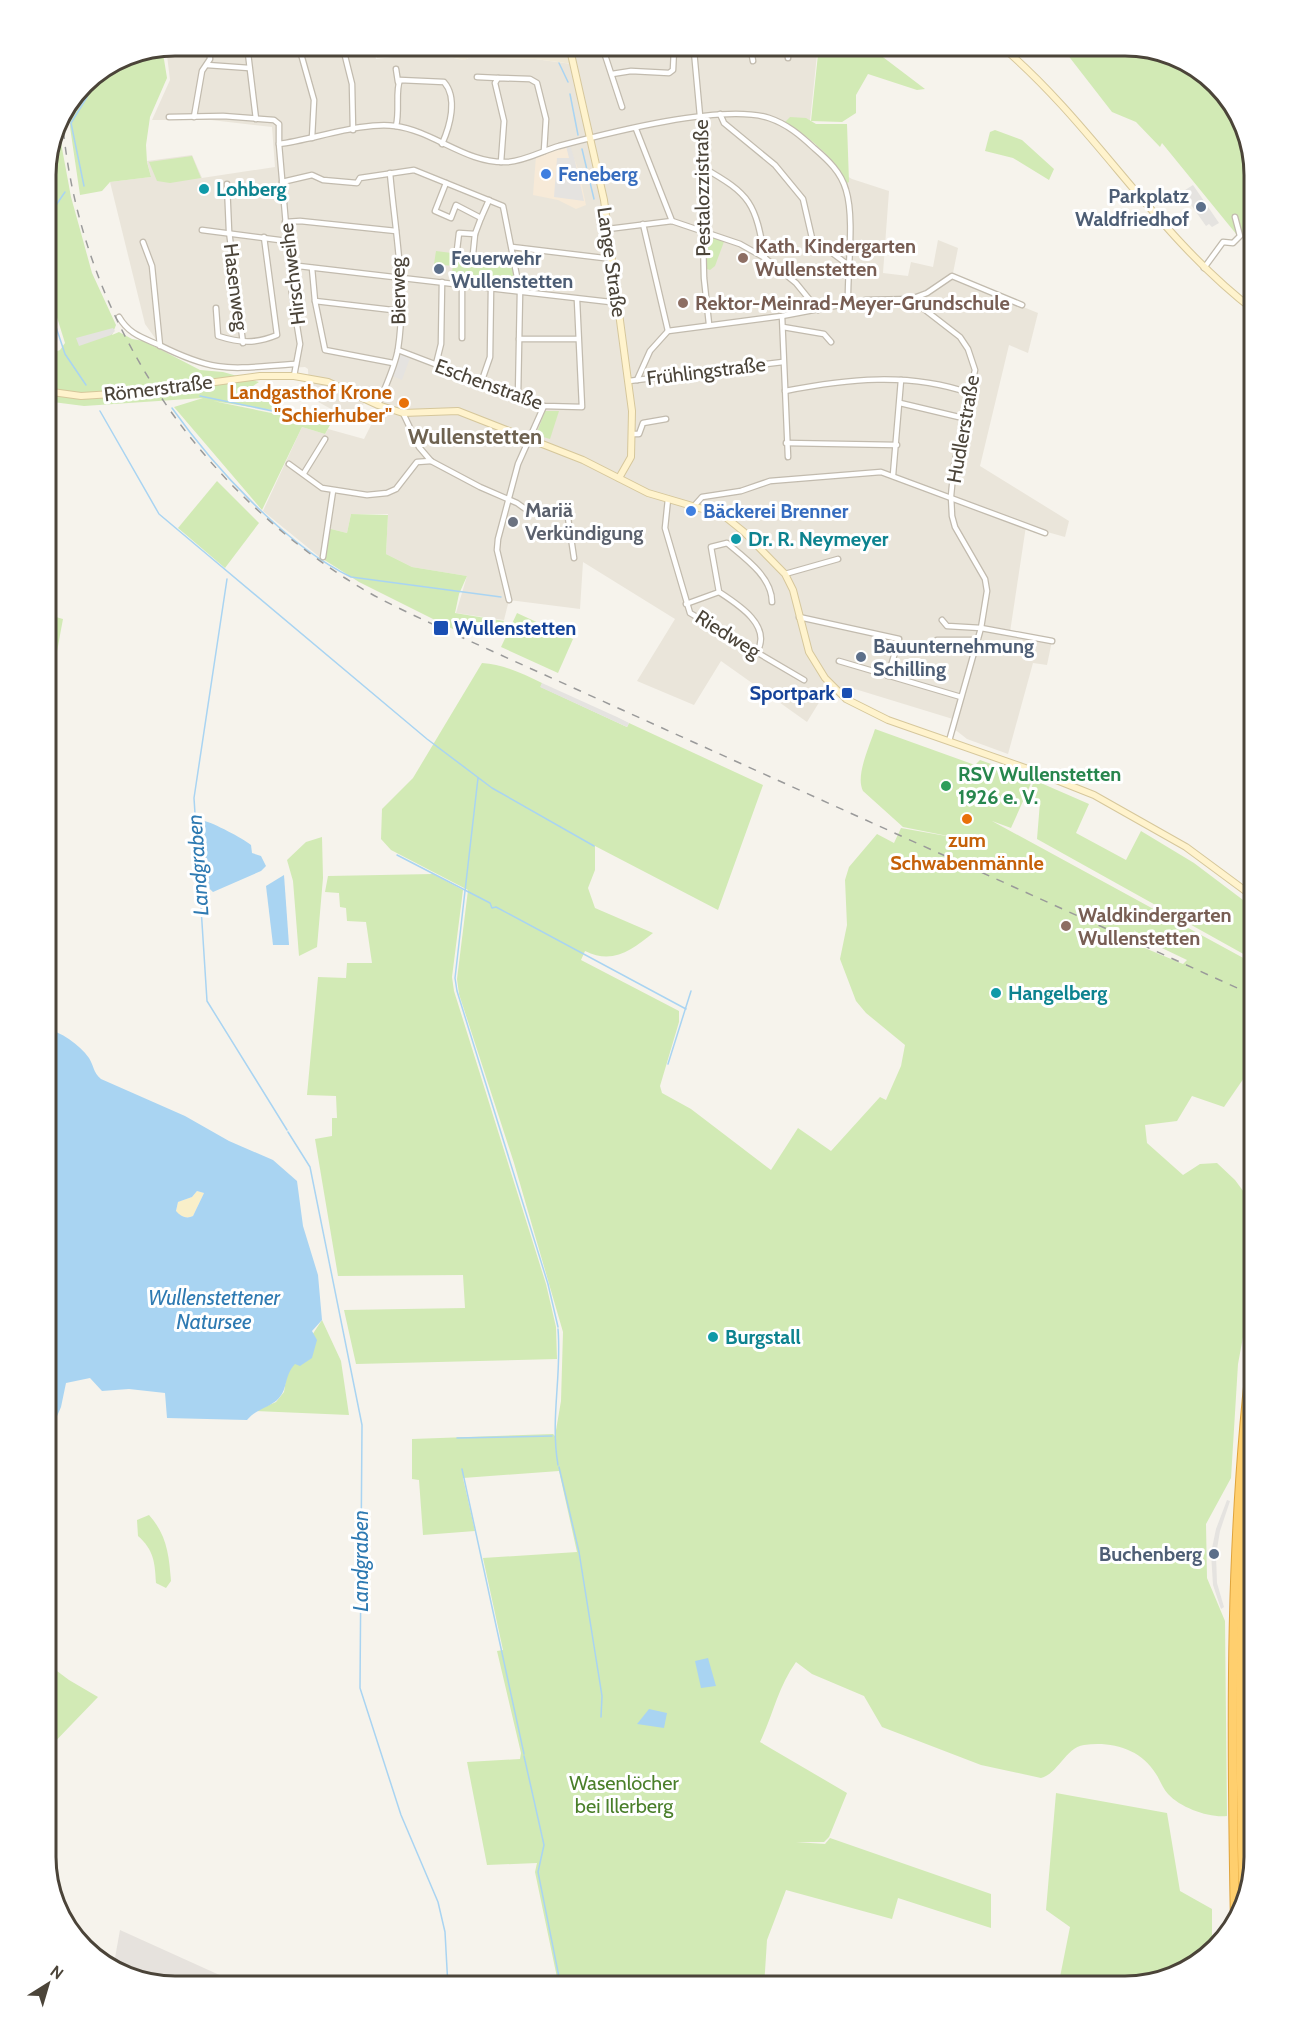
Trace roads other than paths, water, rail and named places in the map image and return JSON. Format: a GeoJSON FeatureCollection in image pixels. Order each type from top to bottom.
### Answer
{"type":"FeatureCollection","features":[{"type":"Feature","properties":{"kind":"highway"},"geometry":{"type":"LineString","coordinates":[[1235,1904],[1232,1735],[1234,1569],[1244,1426]]}},
{"type":"Feature","properties":{"kind":"highway"},"geometry":{"type":"LineString","coordinates":[[1243,1875],[1240,1637],[1244,1529]]}},
{"type":"Feature","properties":{"kind":"main road","name":"Lange Straße"},"geometry":{"type":"LineString","coordinates":[[571,56],[608,229],[629,381],[633,434],[630,460],[619,478]]}},
{"type":"Feature","properties":{"kind":"main road"},"geometry":{"type":"LineString","coordinates":[[1011,56],[1062,105],[1163,225],[1204,268],[1244,303]]}},
{"type":"Feature","properties":{"kind":"main road","name":"Römerstraße"},"geometry":{"type":"LineString","coordinates":[[56,393],[81,396],[143,392],[260,376],[294,376],[328,382],[378,405],[402,413],[458,411],[589,462],[648,493],[730,519],[785,574],[793,590],[809,652],[825,678],[846,699],[879,716],[1071,785],[1154,827],[1244,890]]}},
{"type":"Feature","properties":{"kind":"street"},"geometry":{"type":"LineString","coordinates":[[194,117],[202,71],[207,65],[208,56]]}},
{"type":"Feature","properties":{"kind":"street"},"geometry":{"type":"LineString","coordinates":[[170,117],[256,119],[253,74],[249,68],[248,56]]}},
{"type":"Feature","properties":{"kind":"street"},"geometry":{"type":"LineString","coordinates":[[302,56],[314,100],[312,138]]}},
{"type":"Feature","properties":{"kind":"street"},"geometry":{"type":"LineString","coordinates":[[345,56],[352,84],[353,130]]}},
{"type":"Feature","properties":{"kind":"street"},"geometry":{"type":"LineString","coordinates":[[606,56],[622,106]]}},
{"type":"Feature","properties":{"kind":"street"},"geometry":{"type":"LineString","coordinates":[[612,74],[632,70],[669,74],[673,70],[674,56]]}},
{"type":"Feature","properties":{"kind":"street","name":"Pestalozzistraße"},"geometry":{"type":"LineString","coordinates":[[694,56],[700,116],[705,297],[709,324]]}},
{"type":"Feature","properties":{"kind":"street"},"geometry":{"type":"LineString","coordinates":[[752,56],[753,61]]}},
{"type":"Feature","properties":{"kind":"street"},"geometry":{"type":"LineString","coordinates":[[207,65],[249,68]]}},
{"type":"Feature","properties":{"kind":"street"},"geometry":{"type":"LineString","coordinates":[[396,69],[400,108],[396,126]]}},
{"type":"Feature","properties":{"kind":"street"},"geometry":{"type":"LineString","coordinates":[[477,77],[530,79],[537,83],[546,119],[544,151]]}},
{"type":"Feature","properties":{"kind":"street"},"geometry":{"type":"LineString","coordinates":[[498,78],[495,83],[504,121],[501,162]]}},
{"type":"Feature","properties":{"kind":"street"},"geometry":{"type":"LineString","coordinates":[[398,82],[406,79],[439,81],[447,84],[452,115],[442,144]]}},
{"type":"Feature","properties":{"kind":"street"},"geometry":{"type":"LineString","coordinates":[[279,144],[353,130],[396,126],[471,156],[501,162],[514,161],[590,139],[700,116],[720,114],[766,117],[780,122],[803,137],[838,172],[846,190],[849,208],[848,304]]}},
{"type":"Feature","properties":{"kind":"street"},"geometry":{"type":"LineString","coordinates":[[720,114],[724,123],[775,165],[803,199],[812,238],[848,264]]}},
{"type":"Feature","properties":{"kind":"street","name":"Hirschweihe"},"geometry":{"type":"LineString","coordinates":[[256,119],[279,122],[285,222],[300,344],[294,376]]}},
{"type":"Feature","properties":{"kind":"street"},"geometry":{"type":"LineString","coordinates":[[636,129],[672,221]]}},
{"type":"Feature","properties":{"kind":"street"},"geometry":{"type":"LineString","coordinates":[[702,167],[746,196],[757,216],[765,258]]}},
{"type":"Feature","properties":{"kind":"street"},"geometry":{"type":"LineString","coordinates":[[282,182],[312,175],[323,180],[357,183],[360,178],[414,170],[503,206],[520,292],[518,396]]}},
{"type":"Feature","properties":{"kind":"street","name":"Bierweg"},"geometry":{"type":"LineString","coordinates":[[378,405],[398,350],[401,311],[401,278],[390,173]]}},
{"type":"Feature","properties":{"kind":"street"},"geometry":{"type":"LineString","coordinates":[[446,183],[435,211],[451,218],[456,205],[481,218]]}},
{"type":"Feature","properties":{"kind":"street","name":"Hasenweg"},"geometry":{"type":"LineString","coordinates":[[227,184],[229,231],[243,343]]}},
{"type":"Feature","properties":{"kind":"street"},"geometry":{"type":"LineString","coordinates":[[473,254],[475,234],[489,200]]}},
{"type":"Feature","properties":{"kind":"street"},"geometry":{"type":"LineString","coordinates":[[1204,268],[1223,242],[1236,242],[1240,236],[1234,217]]}},
{"type":"Feature","properties":{"kind":"street"},"geometry":{"type":"LineString","coordinates":[[285,222],[300,221],[396,231]]}},
{"type":"Feature","properties":{"kind":"street"},"geometry":{"type":"LineString","coordinates":[[608,229],[672,221],[740,244],[765,258],[795,283],[818,310]]}},
{"type":"Feature","properties":{"kind":"street"},"geometry":{"type":"LineString","coordinates":[[643,224],[668,331]]}},
{"type":"Feature","properties":{"kind":"street"},"geometry":{"type":"LineString","coordinates":[[202,230],[229,231],[287,241]]}},
{"type":"Feature","properties":{"kind":"street"},"geometry":{"type":"LineString","coordinates":[[457,250],[459,233],[475,234]]}},
{"type":"Feature","properties":{"kind":"street"},"geometry":{"type":"LineString","coordinates":[[216,308],[218,336],[243,343],[261,342],[277,334],[264,237]]}},
{"type":"Feature","properties":{"kind":"street"},"geometry":{"type":"LineString","coordinates":[[143,242],[152,266],[160,346]]}},
{"type":"Feature","properties":{"kind":"street"},"geometry":{"type":"LineString","coordinates":[[512,247],[612,259]]}},
{"type":"Feature","properties":{"kind":"street"},"geometry":{"type":"LineString","coordinates":[[290,265],[462,284],[577,300],[619,303]]}},
{"type":"Feature","properties":{"kind":"street"},"geometry":{"type":"LineString","coordinates":[[312,268],[315,300],[325,350],[393,363]]}},
{"type":"Feature","properties":{"kind":"street"},"geometry":{"type":"LineString","coordinates":[[637,380],[650,351],[668,331],[885,299],[911,299],[952,276],[1022,305]]}},
{"type":"Feature","properties":{"kind":"street"},"geometry":{"type":"LineString","coordinates":[[436,364],[441,344],[442,282]]}},
{"type":"Feature","properties":{"kind":"street"},"geometry":{"type":"LineString","coordinates":[[462,284],[462,338]]}},
{"type":"Feature","properties":{"kind":"street"},"geometry":{"type":"LineString","coordinates":[[481,383],[490,357],[491,288]]}},
{"type":"Feature","properties":{"kind":"street","name":"Hudlerstraße"},"geometry":{"type":"LineString","coordinates":[[911,299],[948,325],[968,349],[975,370],[963,418],[951,496],[955,527],[986,579],[987,591],[981,628],[949,741]]}},
{"type":"Feature","properties":{"kind":"street"},"geometry":{"type":"LineString","coordinates":[[315,300],[401,311]]}},
{"type":"Feature","properties":{"kind":"street"},"geometry":{"type":"LineString","coordinates":[[519,339],[578,339],[577,300]]}},
{"type":"Feature","properties":{"kind":"street"},"geometry":{"type":"LineString","coordinates":[[119,316],[132,334],[195,363],[235,370],[296,364]]}},
{"type":"Feature","properties":{"kind":"street"},"geometry":{"type":"LineString","coordinates":[[782,316],[788,457]]}},
{"type":"Feature","properties":{"kind":"street"},"geometry":{"type":"LineString","coordinates":[[783,327],[824,334],[831,342]]}},
{"type":"Feature","properties":{"kind":"street","name":"Eschenstraße"},"geometry":{"type":"LineString","coordinates":[[398,350],[544,406],[582,407],[578,339]]}},
{"type":"Feature","properties":{"kind":"street","name":"Frühlingstraße"},"geometry":{"type":"LineString","coordinates":[[629,381],[783,362]]}},
{"type":"Feature","properties":{"kind":"street"},"geometry":{"type":"LineString","coordinates":[[785,391],[853,380],[901,380],[935,382],[969,393]]}},
{"type":"Feature","properties":{"kind":"street"},"geometry":{"type":"LineString","coordinates":[[893,475],[901,380]]}},
{"type":"Feature","properties":{"kind":"street"},"geometry":{"type":"LineString","coordinates":[[900,403],[963,418]]}},
{"type":"Feature","properties":{"kind":"street"},"geometry":{"type":"LineString","coordinates":[[509,600],[497,550],[507,498],[529,438],[544,406]]}},
{"type":"Feature","properties":{"kind":"street"},"geometry":{"type":"LineString","coordinates":[[402,413],[419,447],[431,460],[480,488],[507,498],[531,513],[567,511],[574,558]]}},
{"type":"Feature","properties":{"kind":"street"},"geometry":{"type":"LineString","coordinates":[[633,434],[639,434],[644,423],[666,420]]}},
{"type":"Feature","properties":{"kind":"street"},"geometry":{"type":"LineString","coordinates":[[304,474],[326,439]]}},
{"type":"Feature","properties":{"kind":"street"},"geometry":{"type":"LineString","coordinates":[[786,443],[897,445]]}},
{"type":"Feature","properties":{"kind":"street"},"geometry":{"type":"LineString","coordinates":[[289,464],[318,487],[333,492],[367,495],[387,493],[403,482],[417,462],[431,460]]}},
{"type":"Feature","properties":{"kind":"street"},"geometry":{"type":"LineString","coordinates":[[694,506],[702,497],[741,491],[770,481],[865,472],[893,475],[1045,533]]}},
{"type":"Feature","properties":{"kind":"street"},"geometry":{"type":"LineString","coordinates":[[323,557],[333,492]]}},
{"type":"Feature","properties":{"kind":"street","name":"Riedweg"},"geometry":{"type":"LineString","coordinates":[[668,499],[665,528],[690,613],[804,680]]}},
{"type":"Feature","properties":{"kind":"street"},"geometry":{"type":"LineString","coordinates":[[757,652],[763,642],[762,636],[748,613],[718,592],[711,547],[727,543],[761,575],[772,591],[772,602]]}},
{"type":"Feature","properties":{"kind":"street"},"geometry":{"type":"LineString","coordinates":[[785,574],[838,559]]}},
{"type":"Feature","properties":{"kind":"street"},"geometry":{"type":"LineString","coordinates":[[687,604],[718,592]]}},
{"type":"Feature","properties":{"kind":"street"},"geometry":{"type":"LineString","coordinates":[[799,617],[899,639],[888,676]]}},
{"type":"Feature","properties":{"kind":"street"},"geometry":{"type":"LineString","coordinates":[[942,620],[947,626],[981,628],[1052,641]]}},
{"type":"Feature","properties":{"kind":"street"},"geometry":{"type":"LineString","coordinates":[[938,640],[977,640]]}},
{"type":"Feature","properties":{"kind":"street"},"geometry":{"type":"LineString","coordinates":[[839,661],[961,697]]}},
{"type":"Feature","properties":{"kind":"water"},"geometry":{"type":"Polygon","coordinates":[[[204,821],[228,831],[251,845],[252,853],[261,856],[266,866],[261,871],[213,892],[203,878],[201,868],[200,849],[204,821]]]}},
{"type":"Feature","properties":{"kind":"water"},"geometry":{"type":"Polygon","coordinates":[[[284,875],[289,945],[273,945],[266,886],[284,875]]]}},
{"type":"Feature","properties":{"kind":"water","name":"Wullenstettener Natursee"},"geometry":{"type":"Polygon","coordinates":[[[56,1032],[80,1048],[89,1058],[101,1079],[185,1116],[229,1141],[273,1160],[297,1181],[303,1226],[318,1275],[322,1320],[312,1331],[317,1340],[312,1358],[300,1366],[295,1364],[279,1398],[247,1420],[167,1418],[165,1393],[129,1389],[102,1391],[90,1378],[66,1383],[56,1419],[56,1032]],[[197,1191],[192,1197],[178,1202],[176,1211],[180,1215],[193,1216],[204,1193],[197,1191]]]}},
{"type":"Feature","properties":{"kind":"water"},"geometry":{"type":"Polygon","coordinates":[[[708,1658],[716,1686],[701,1688],[695,1661],[708,1658]]]}},
{"type":"Feature","properties":{"kind":"water"},"geometry":{"type":"Polygon","coordinates":[[[649,1709],[667,1713],[664,1728],[637,1724],[649,1709]]]}},
{"type":"Feature","properties":{"kind":"waterway"},"geometry":{"type":"LineString","coordinates":[[559,63],[568,82]]}},
{"type":"Feature","properties":{"kind":"waterway","name":"Landgraben"},"geometry":{"type":"LineString","coordinates":[[84,186],[71,123],[89,92]]}},
{"type":"Feature","properties":{"kind":"waterway"},"geometry":{"type":"LineString","coordinates":[[570,94],[578,135]]}},
{"type":"Feature","properties":{"kind":"waterway"},"geometry":{"type":"LineString","coordinates":[[582,149],[594,199]]}},
{"type":"Feature","properties":{"kind":"waterway","name":"Landgraben"},"geometry":{"type":"LineString","coordinates":[[56,205],[65,192]]}},
{"type":"Feature","properties":{"kind":"waterway","name":"Landgraben"},"geometry":{"type":"LineString","coordinates":[[56,327],[65,354],[86,385]]}},
{"type":"Feature","properties":{"kind":"waterway"},"geometry":{"type":"LineString","coordinates":[[200,396],[331,423]]}},
{"type":"Feature","properties":{"kind":"waterway"},"geometry":{"type":"LineString","coordinates":[[172,408],[208,455],[252,503],[301,546],[326,563],[351,577],[501,597]]}},
{"type":"Feature","properties":{"kind":"waterway"},"geometry":{"type":"LineString","coordinates":[[100,411],[159,514],[427,739],[492,788],[594,846]]}},
{"type":"Feature","properties":{"kind":"waterway","name":"Landgraben"},"geometry":{"type":"LineString","coordinates":[[227,579],[194,798],[207,1001],[287,1130]]}},
{"type":"Feature","properties":{"kind":"waterway"},"geometry":{"type":"LineString","coordinates":[[478,778],[455,978],[457,991],[548,1284],[558,1327]]}},
{"type":"Feature","properties":{"kind":"waterway"},"geometry":{"type":"LineString","coordinates":[[397,855],[490,903],[492,908],[496,907],[686,1009]]}},
{"type":"Feature","properties":{"kind":"waterway"},"geometry":{"type":"LineString","coordinates":[[668,1064],[691,991]]}},
{"type":"Feature","properties":{"kind":"waterway","name":"Landgraben"},"geometry":{"type":"LineString","coordinates":[[288,1132],[310,1167],[362,1425],[360,1688],[401,1815],[438,1902],[445,1932],[447,1976]]}},
{"type":"Feature","properties":{"kind":"waterway"},"geometry":{"type":"LineString","coordinates":[[558,1329],[559,1363],[555,1431],[558,1465]]}},
{"type":"Feature","properties":{"kind":"waterway"},"geometry":{"type":"LineString","coordinates":[[457,1438],[552,1436]]}},
{"type":"Feature","properties":{"kind":"waterway"},"geometry":{"type":"LineString","coordinates":[[559,1467],[579,1552],[602,1696],[601,1717]]}},
{"type":"Feature","properties":{"kind":"waterway"},"geometry":{"type":"LineString","coordinates":[[462,1469],[524,1754]]}},
{"type":"Feature","properties":{"kind":"waterway"},"geometry":{"type":"LineString","coordinates":[[524,1756],[544,1845],[538,1872],[559,1976]]}},
{"type":"Feature","properties":{"kind":"railway"},"geometry":{"type":"LineString","coordinates":[[64,131],[72,185],[90,253],[116,317],[149,379],[189,436],[236,489],[288,536],[345,578],[404,611],[441,628],[1244,991]]}},
{"type":"Feature","properties":{"kind":"place","name":"Feneberg"},"geometry":{"type":"Point","coordinates":[546,174]}},
{"type":"Feature","properties":{"kind":"place","name":"Lohberg"},"geometry":{"type":"Point","coordinates":[204,189]}},
{"type":"Feature","properties":{"kind":"place","name":"Parkplatz Waldfriedhof"},"geometry":{"type":"Point","coordinates":[1201,207]}},
{"type":"Feature","properties":{"kind":"place","name":"Kath. Kindergarten Wullenstetten"},"geometry":{"type":"Point","coordinates":[743,258]}},
{"type":"Feature","properties":{"kind":"place","name":"Feuerwehr Wullenstetten"},"geometry":{"type":"Point","coordinates":[439,269]}},
{"type":"Feature","properties":{"kind":"place","name":"Rektor-Meinrad-Meyer-Grundschule"},"geometry":{"type":"Point","coordinates":[683,303]}},
{"type":"Feature","properties":{"kind":"place","name":"Landgasthof Krone \"Schierhuber\""},"geometry":{"type":"Point","coordinates":[404,403]}},
{"type":"Feature","properties":{"kind":"place","name":"Bäckerei Brenner"},"geometry":{"type":"Point","coordinates":[691,511]}},
{"type":"Feature","properties":{"kind":"place","name":"Mariä Verkündigung"},"geometry":{"type":"Point","coordinates":[513,522]}},
{"type":"Feature","properties":{"kind":"place","name":"Dr. R. Neymeyer"},"geometry":{"type":"Point","coordinates":[736,539]}},
{"type":"Feature","properties":{"kind":"place","name":"Wullenstetten"},"geometry":{"type":"Point","coordinates":[441,628]}},
{"type":"Feature","properties":{"kind":"place","name":"Bauunternehmung Schilling"},"geometry":{"type":"Point","coordinates":[861,657]}},
{"type":"Feature","properties":{"kind":"place","name":"Sportpark"},"geometry":{"type":"Point","coordinates":[847,693]}},
{"type":"Feature","properties":{"kind":"place","name":"RSV Wullenstetten 1926 e. V."},"geometry":{"type":"Point","coordinates":[946,786]}},
{"type":"Feature","properties":{"kind":"place","name":"zum Schwabenmännle"},"geometry":{"type":"Point","coordinates":[967,819]}},
{"type":"Feature","properties":{"kind":"place","name":"Waldkindergarten Wullenstetten"},"geometry":{"type":"Point","coordinates":[1066,926]}},
{"type":"Feature","properties":{"kind":"place","name":"Hangelberg"},"geometry":{"type":"Point","coordinates":[996,993]}},
{"type":"Feature","properties":{"kind":"place","name":"Burgstall"},"geometry":{"type":"Point","coordinates":[713,1337]}},
{"type":"Feature","properties":{"kind":"place","name":"Buchenberg"},"geometry":{"type":"Point","coordinates":[1214,1554]}},
{"type":"Feature","properties":{"kind":"district","name":"Wullenstetten"},"geometry":{"type":"Point","coordinates":[475,436]}},
{"type":"Feature","properties":{"kind":"park label","name":"Wasenlöcher bei Illerberg"},"geometry":{"type":"Point","coordinates":[624,1794]}}]}
